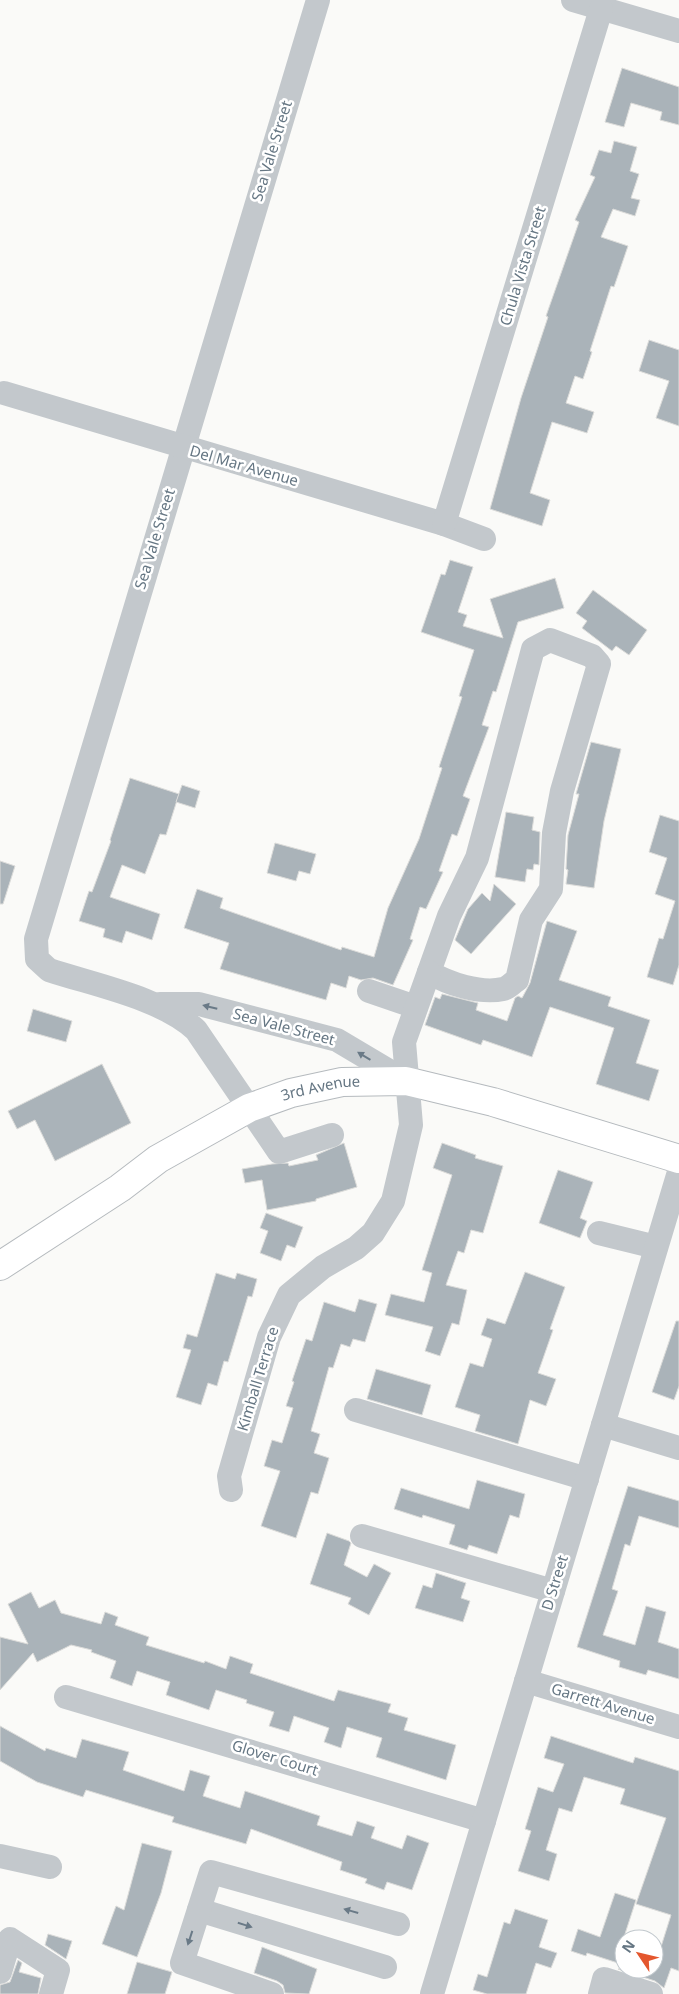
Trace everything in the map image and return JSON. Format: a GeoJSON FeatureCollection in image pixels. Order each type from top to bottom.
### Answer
{"type":"FeatureCollection","features":[{"type":"Feature","properties":{"kind":"main road","name":"3rd Avenue"},"geometry":{"type":"LineString","coordinates":[[0,1266],[120,1188],[158,1159],[249,1108],[291,1093],[342,1082],[406,1081],[494,1102],[679,1159]]}},
{"type":"Feature","properties":{"kind":"street","name":"Sea Vale Street"},"geometry":{"type":"LineString","coordinates":[[318,0],[36,939],[37,959],[49,970],[153,1004],[184,1018],[196,1030],[278,1152],[332,1135]]}},
{"type":"Feature","properties":{"kind":"street"},"geometry":{"type":"LineString","coordinates":[[573,0],[679,31]]}},
{"type":"Feature","properties":{"kind":"street","name":"Chula Vista Street"},"geometry":{"type":"LineString","coordinates":[[444,524],[601,8]]}},
{"type":"Feature","properties":{"kind":"street","name":"Del Mar Avenue"},"geometry":{"type":"LineString","coordinates":[[4,393],[183,448],[444,524],[484,539]]}},
{"type":"Feature","properties":{"kind":"street","name":"Kimball Terrace"},"geometry":{"type":"LineString","coordinates":[[231,1490],[229,1476],[269,1337],[289,1294],[323,1267],[356,1248],[373,1233],[392,1201],[411,1125],[404,1042],[416,1007],[449,916],[477,858],[533,649],[550,640],[592,656],[599,664],[562,791],[554,833],[551,888],[531,920],[517,980],[505,988],[484,990],[438,977],[429,972]]}},
{"type":"Feature","properties":{"kind":"street"},"geometry":{"type":"LineString","coordinates":[[369,991],[416,1007]]}},
{"type":"Feature","properties":{"kind":"street","name":"Sea Vale Street"},"geometry":{"type":"LineString","coordinates":[[153,1004],[199,1004],[337,1040],[406,1081]]}},
{"type":"Feature","properties":{"kind":"street","name":"D Street"},"geometry":{"type":"LineString","coordinates":[[432,1994],[679,1172]]}},
{"type":"Feature","properties":{"kind":"street"},"geometry":{"type":"LineString","coordinates":[[599,1233],[656,1247]]}},
{"type":"Feature","properties":{"kind":"street"},"geometry":{"type":"LineString","coordinates":[[356,1410],[587,1479]]}},
{"type":"Feature","properties":{"kind":"street"},"geometry":{"type":"LineString","coordinates":[[603,1424],[679,1448]]}},
{"type":"Feature","properties":{"kind":"street"},"geometry":{"type":"LineString","coordinates":[[362,1536],[553,1591]]}},
{"type":"Feature","properties":{"kind":"street","name":"Garrett Avenue"},"geometry":{"type":"LineString","coordinates":[[526,1681],[679,1727]]}},
{"type":"Feature","properties":{"kind":"street","name":"Glover Court"},"geometry":{"type":"LineString","coordinates":[[66,1697],[484,1821]]}},
{"type":"Feature","properties":{"kind":"street"},"geometry":{"type":"LineString","coordinates":[[0,1856],[50,1867]]}},
{"type":"Feature","properties":{"kind":"street"},"geometry":{"type":"LineString","coordinates":[[272,1994],[182,1963],[211,1872],[398,1924]]}},
{"type":"Feature","properties":{"kind":"street"},"geometry":{"type":"LineString","coordinates":[[199,1910],[386,1968]]}},
{"type":"Feature","properties":{"kind":"street"},"geometry":{"type":"LineString","coordinates":[[0,1972],[10,1939],[58,1970],[52,1994]]}},
{"type":"Feature","properties":{"kind":"street"},"geometry":{"type":"LineString","coordinates":[[600,1994],[604,1979],[651,1994]]}},
{"type":"Feature","properties":{"kind":"building"},"geometry":{"type":"Polygon","coordinates":[[[622,68],[679,87],[679,125],[660,120],[662,112],[631,103],[624,127],[605,122],[622,68]]]}},
{"type":"Feature","properties":{"kind":"building"},"geometry":{"type":"Polygon","coordinates":[[[614,141],[637,147],[630,171],[639,174],[631,198],[640,200],[635,216],[613,209],[601,237],[628,246],[614,287],[611,286],[583,379],[575,376],[566,403],[594,412],[587,433],[552,422],[530,493],[550,500],[542,526],[490,509],[521,398],[548,317],[546,316],[579,222],[575,220],[595,177],[590,175],[599,150],[611,153],[614,141]]]}},
{"type":"Feature","properties":{"kind":"building"},"geometry":{"type":"Polygon","coordinates":[[[649,340],[679,350],[679,426],[656,418],[669,381],[639,371],[649,340]]]}},
{"type":"Feature","properties":{"kind":"building"},"geometry":{"type":"Polygon","coordinates":[[[450,560],[473,567],[458,612],[467,615],[463,626],[503,638],[490,599],[555,578],[564,608],[518,622],[496,692],[493,691],[482,725],[489,727],[463,796],[470,799],[457,836],[452,834],[439,871],[443,872],[426,909],[420,907],[410,939],[413,940],[393,985],[373,978],[361,980],[349,976],[346,988],[331,983],[326,1000],[220,969],[229,943],[184,928],[197,889],[223,898],[220,908],[341,950],[342,947],[374,957],[388,908],[419,839],[442,768],[439,767],[462,697],[459,696],[474,650],[421,632],[441,574],[445,575],[450,560]]]}},
{"type":"Feature","properties":{"kind":"building"},"geometry":{"type":"Polygon","coordinates":[[[593,590],[647,630],[629,655],[616,646],[612,651],[582,628],[587,621],[576,613],[593,590]]]}},
{"type":"Feature","properties":{"kind":"building"},"geometry":{"type":"Polygon","coordinates":[[[591,742],[621,749],[604,821],[594,888],[566,884],[568,835],[579,794],[576,794],[591,742]]]}},
{"type":"Feature","properties":{"kind":"building"},"geometry":{"type":"Polygon","coordinates":[[[130,778],[179,794],[166,835],[160,834],[145,874],[122,865],[110,897],[160,914],[152,940],[126,931],[122,943],[103,937],[105,929],[79,921],[89,891],[92,892],[111,841],[130,778]]]}},
{"type":"Feature","properties":{"kind":"building"},"geometry":{"type":"Polygon","coordinates":[[[182,785],[200,791],[195,808],[176,802],[182,785]]]}},
{"type":"Feature","properties":{"kind":"building"},"geometry":{"type":"Polygon","coordinates":[[[506,812],[534,817],[532,830],[540,832],[539,865],[534,864],[533,870],[527,869],[525,882],[495,877],[506,812]]]}},
{"type":"Feature","properties":{"kind":"building"},"geometry":{"type":"Polygon","coordinates":[[[660,815],[679,821],[679,965],[673,985],[647,977],[659,938],[663,939],[675,901],[655,894],[667,858],[649,852],[660,815]]]}},
{"type":"Feature","properties":{"kind":"building"},"geometry":{"type":"Polygon","coordinates":[[[275,843],[316,854],[310,874],[299,871],[296,881],[267,873],[275,843]]]}},
{"type":"Feature","properties":{"kind":"building"},"geometry":{"type":"Polygon","coordinates":[[[0,861],[15,866],[3,904],[0,904],[0,861]]]}},
{"type":"Feature","properties":{"kind":"building"},"geometry":{"type":"Polygon","coordinates":[[[494,884],[516,904],[471,954],[455,940],[468,909],[482,893],[490,901],[494,884]]]}},
{"type":"Feature","properties":{"kind":"building"},"geometry":{"type":"Polygon","coordinates":[[[547,921],[577,931],[559,980],[611,997],[608,1006],[650,1020],[636,1063],[659,1070],[649,1101],[596,1084],[614,1028],[550,1007],[532,1057],[483,1040],[481,1045],[425,1025],[435,997],[440,999],[442,994],[478,1003],[476,1010],[507,1021],[515,998],[518,996],[522,998],[530,983],[547,921]]]}},
{"type":"Feature","properties":{"kind":"building"},"geometry":{"type":"Polygon","coordinates":[[[33,1009],[72,1021],[66,1042],[27,1031],[33,1009]]]}},
{"type":"Feature","properties":{"kind":"building"},"geometry":{"type":"Polygon","coordinates":[[[102,1064],[131,1123],[55,1161],[35,1120],[17,1129],[8,1111],[102,1064]]]}},
{"type":"Feature","properties":{"kind":"building"},"geometry":{"type":"Polygon","coordinates":[[[344,1143],[357,1187],[316,1199],[316,1201],[267,1210],[262,1180],[245,1183],[242,1169],[272,1164],[288,1163],[289,1166],[318,1160],[316,1155],[344,1143]]]}},
{"type":"Feature","properties":{"kind":"building"},"geometry":{"type":"Polygon","coordinates":[[[442,1143],[476,1155],[475,1158],[503,1166],[483,1233],[471,1230],[464,1253],[458,1251],[446,1285],[467,1290],[459,1325],[452,1323],[440,1356],[425,1351],[433,1327],[385,1315],[391,1294],[424,1302],[432,1273],[422,1270],[452,1175],[433,1168],[442,1143]]]}},
{"type":"Feature","properties":{"kind":"building"},"geometry":{"type":"Polygon","coordinates":[[[558,1170],[593,1182],[580,1218],[587,1221],[580,1238],[539,1223],[558,1170]]]}},
{"type":"Feature","properties":{"kind":"building"},"geometry":{"type":"Polygon","coordinates":[[[266,1213],[303,1227],[295,1248],[287,1245],[281,1261],[260,1253],[268,1231],[260,1228],[266,1213]]]}},
{"type":"Feature","properties":{"kind":"building"},"geometry":{"type":"Polygon","coordinates":[[[525,1272],[565,1287],[550,1329],[553,1330],[538,1373],[556,1379],[546,1406],[530,1400],[518,1444],[475,1431],[480,1415],[455,1407],[470,1363],[483,1367],[492,1339],[481,1335],[487,1318],[505,1324],[525,1272]]]}},
{"type":"Feature","properties":{"kind":"building"},"geometry":{"type":"Polygon","coordinates":[[[216,1273],[235,1279],[237,1273],[257,1279],[252,1297],[248,1296],[228,1362],[224,1361],[217,1386],[208,1383],[201,1405],[176,1397],[191,1350],[183,1348],[187,1334],[197,1337],[216,1273]]]}},
{"type":"Feature","properties":{"kind":"building"},"geometry":{"type":"Polygon","coordinates":[[[359,1299],[377,1304],[365,1342],[353,1339],[350,1347],[341,1344],[333,1368],[329,1367],[311,1431],[320,1434],[314,1453],[329,1458],[318,1494],[311,1492],[296,1538],[261,1526],[280,1471],[264,1466],[272,1440],[282,1443],[293,1408],[286,1406],[306,1339],[312,1341],[324,1302],[355,1312],[359,1299]]]}},
{"type":"Feature","properties":{"kind":"building"},"geometry":{"type":"Polygon","coordinates":[[[676,1321],[679,1321],[679,1386],[674,1400],[652,1392],[676,1321]]]}},
{"type":"Feature","properties":{"kind":"building"},"geometry":{"type":"Polygon","coordinates":[[[376,1369],[431,1385],[422,1415],[367,1399],[376,1369]]]}},
{"type":"Feature","properties":{"kind":"building"},"geometry":{"type":"Polygon","coordinates":[[[477,1480],[525,1494],[519,1518],[510,1515],[497,1554],[469,1545],[467,1550],[449,1544],[455,1525],[423,1515],[422,1518],[394,1509],[401,1488],[469,1509],[477,1480]]]}},
{"type":"Feature","properties":{"kind":"building"},"geometry":{"type":"Polygon","coordinates":[[[628,1486],[679,1501],[679,1528],[639,1516],[630,1546],[625,1544],[612,1589],[618,1591],[603,1635],[635,1645],[646,1606],[666,1612],[658,1642],[679,1649],[679,1679],[648,1670],[646,1675],[619,1667],[620,1661],[577,1647],[628,1486]]]}},
{"type":"Feature","properties":{"kind":"building"},"geometry":{"type":"Polygon","coordinates":[[[327,1533],[351,1543],[344,1565],[367,1577],[374,1564],[391,1573],[369,1615],[348,1604],[351,1598],[310,1584],[327,1533]]]}},
{"type":"Feature","properties":{"kind":"building"},"geometry":{"type":"Polygon","coordinates":[[[436,1573],[466,1583],[461,1598],[470,1601],[463,1622],[415,1608],[423,1585],[432,1588],[436,1573]]]}},
{"type":"Feature","properties":{"kind":"building"},"geometry":{"type":"Polygon","coordinates":[[[31,1592],[39,1608],[55,1600],[61,1613],[101,1624],[105,1612],[118,1617],[115,1625],[149,1637],[146,1645],[204,1663],[205,1661],[226,1669],[230,1656],[253,1664],[250,1673],[334,1701],[338,1690],[391,1704],[388,1712],[408,1718],[404,1730],[456,1745],[446,1780],[376,1757],[382,1738],[347,1727],[341,1748],[324,1742],[329,1728],[294,1716],[289,1732],[269,1726],[274,1712],[246,1703],[247,1700],[216,1690],[209,1710],[166,1695],[170,1682],[137,1671],[132,1686],[110,1678],[116,1661],[91,1652],[92,1650],[71,1645],[37,1662],[33,1653],[0,1690],[0,1637],[28,1644],[8,1604],[31,1592]]]}},
{"type":"Feature","properties":{"kind":"building"},"geometry":{"type":"Polygon","coordinates":[[[0,1726],[45,1751],[46,1748],[76,1758],[82,1739],[129,1752],[123,1770],[184,1791],[190,1770],[210,1776],[203,1796],[240,1808],[245,1791],[320,1816],[317,1825],[352,1836],[357,1821],[375,1827],[371,1838],[402,1849],[407,1835],[429,1843],[412,1890],[387,1882],[384,1890],[365,1883],[367,1879],[340,1870],[342,1862],[251,1829],[246,1844],[172,1822],[174,1817],[86,1790],[83,1797],[37,1782],[0,1761],[0,1726]]]}},
{"type":"Feature","properties":{"kind":"building"},"geometry":{"type":"Polygon","coordinates":[[[551,1736],[633,1763],[635,1757],[679,1771],[679,1971],[671,1968],[664,1988],[649,1979],[664,1979],[664,1937],[671,1915],[636,1904],[666,1818],[620,1804],[625,1789],[584,1777],[572,1812],[559,1808],[546,1850],[557,1854],[549,1881],[518,1871],[531,1831],[525,1829],[538,1787],[553,1792],[564,1764],[544,1758],[551,1736]]]}},
{"type":"Feature","properties":{"kind":"building"},"geometry":{"type":"Polygon","coordinates":[[[142,1843],[172,1851],[161,1893],[137,1957],[102,1944],[116,1906],[124,1910],[142,1843]]]}},
{"type":"Feature","properties":{"kind":"building"},"geometry":{"type":"Polygon","coordinates":[[[615,1893],[636,1900],[627,1929],[614,1929],[614,1962],[587,1953],[586,1956],[571,1951],[578,1929],[600,1937],[615,1893]]]}},
{"type":"Feature","properties":{"kind":"building"},"geometry":{"type":"Polygon","coordinates":[[[515,1909],[548,1920],[539,1947],[557,1953],[551,1968],[536,1963],[526,1994],[487,1994],[473,1990],[478,1974],[487,1977],[504,1922],[510,1924],[515,1909]]]}},
{"type":"Feature","properties":{"kind":"building"},"geometry":{"type":"Polygon","coordinates":[[[48,1934],[72,1941],[66,1959],[45,1945],[48,1934]]]}},
{"type":"Feature","properties":{"kind":"building"},"geometry":{"type":"Polygon","coordinates":[[[262,1947],[317,1969],[309,1994],[285,1993],[283,1985],[277,1981],[254,1973],[262,1947]]]}},
{"type":"Feature","properties":{"kind":"building"},"geometry":{"type":"Polygon","coordinates":[[[18,1960],[22,1963],[19,1972],[41,1978],[38,1994],[0,1994],[0,1985],[10,1982],[18,1960]]]}},
{"type":"Feature","properties":{"kind":"building"},"geometry":{"type":"Polygon","coordinates":[[[137,1962],[172,1972],[165,1994],[127,1994],[137,1962]]]}}]}
